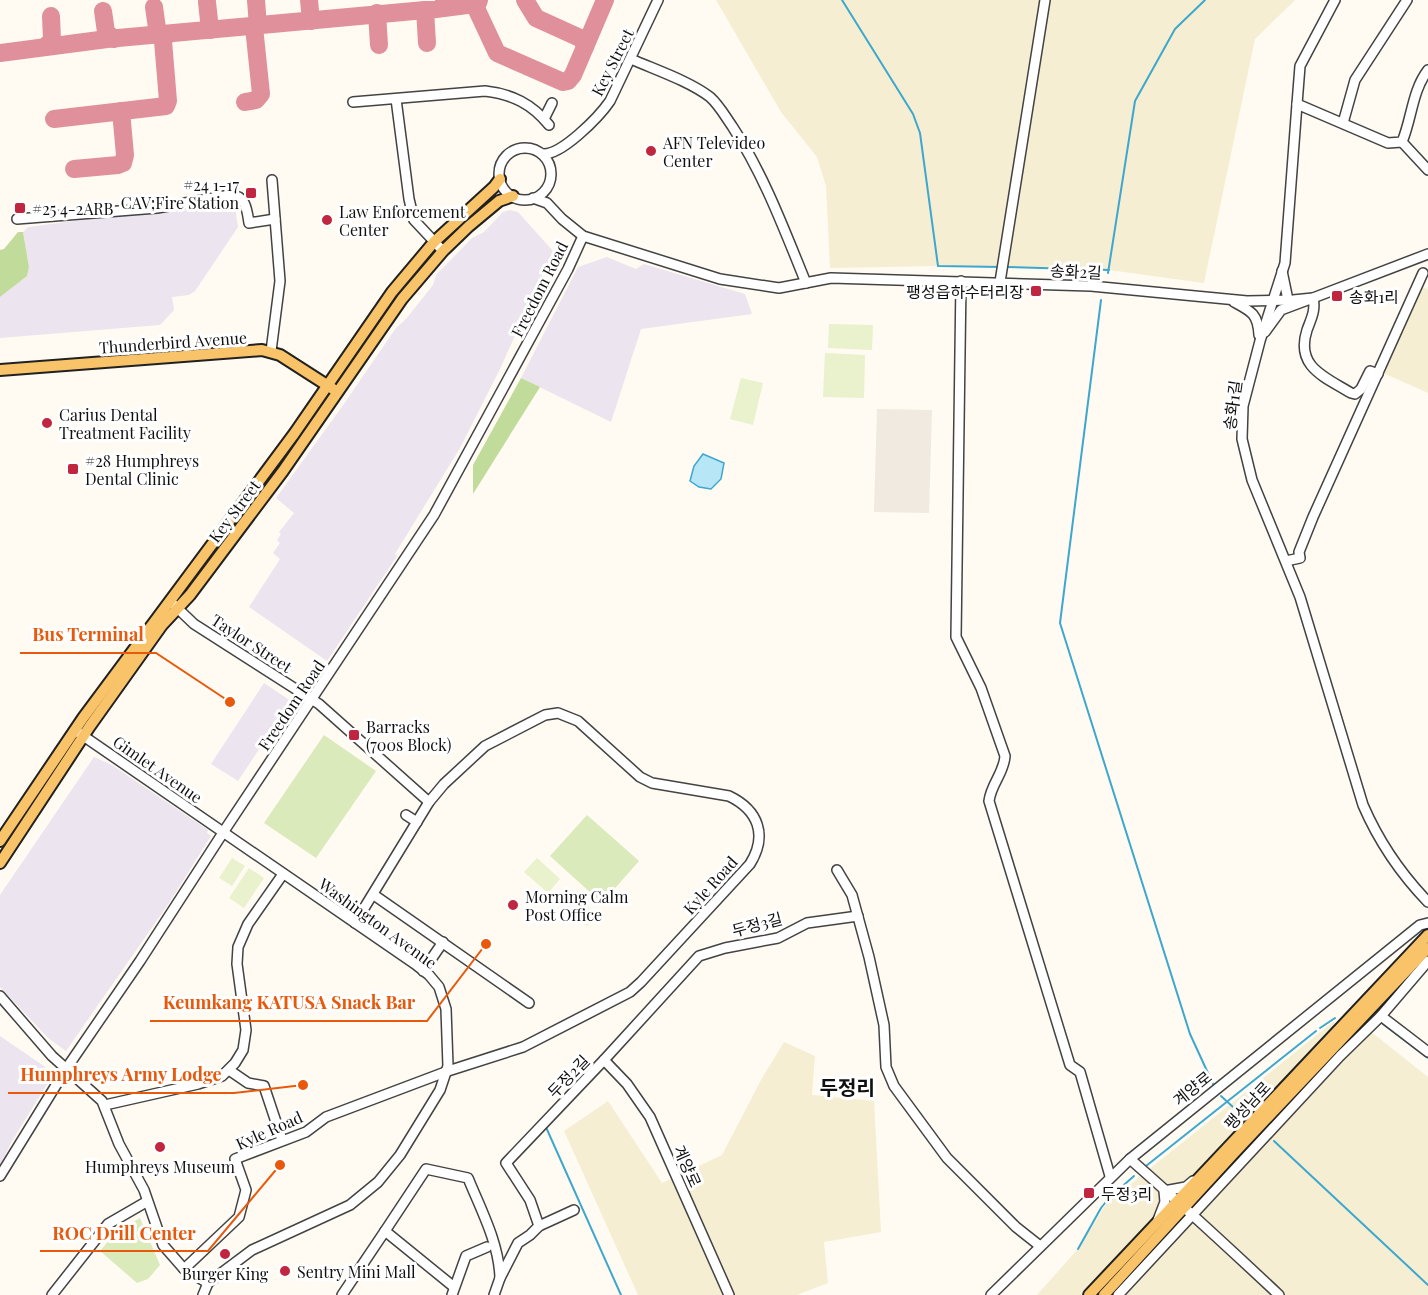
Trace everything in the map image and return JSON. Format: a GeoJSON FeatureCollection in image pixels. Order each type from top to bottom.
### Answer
{"type":"FeatureCollection","features":[{"type":"Feature","properties":{"kind":"main road","name":"Key Street"},"geometry":{"type":"LineString","coordinates":[[0,841],[162,625],[173,605],[392,292],[434,242],[500,179]]}},
{"type":"Feature","properties":{"kind":"main road","name":"Key Street"},"geometry":{"type":"LineString","coordinates":[[173,605],[190,595],[283,471],[402,299],[443,251],[499,201],[513,196]]}},
{"type":"Feature","properties":{"kind":"main road","name":"Thunderbird Avenue"},"geometry":{"type":"LineString","coordinates":[[0,370],[262,350],[271,351],[337,392]]}},
{"type":"Feature","properties":{"kind":"main road","name":"Key Street"},"geometry":{"type":"LineString","coordinates":[[0,863],[79,733]]}},
{"type":"Feature","properties":{"kind":"main road","name":"팽성남로"},"geometry":{"type":"LineString","coordinates":[[1089,1295],[1155,1224],[1185,1208],[1205,1172],[1428,935]]}},
{"type":"Feature","properties":{"kind":"main road","name":"팽성남로"},"geometry":{"type":"LineString","coordinates":[[1104,1295],[1428,948]]}},
{"type":"Feature","properties":{"kind":"street","name":"Key Street"},"geometry":{"type":"LineString","coordinates":[[553,153],[602,113],[632,59],[658,0]]}},
{"type":"Feature","properties":{"kind":"street"},"geometry":{"type":"LineString","coordinates":[[1000,282],[1045,0]]}},
{"type":"Feature","properties":{"kind":"street","name":"송화1길"},"geometry":{"type":"LineString","coordinates":[[1335,0],[1300,66],[1285,263],[1271,301],[1243,406],[1242,440],[1252,480],[1286,561],[1303,609],[1363,805],[1371,824],[1393,861],[1428,902]]}},
{"type":"Feature","properties":{"kind":"street"},"geometry":{"type":"LineString","coordinates":[[1343,123],[1355,80],[1407,0]]}},
{"type":"Feature","properties":{"kind":"street"},"geometry":{"type":"LineString","coordinates":[[632,59],[700,91],[718,106],[748,151],[770,193],[806,283]]}},
{"type":"Feature","properties":{"kind":"street"},"geometry":{"type":"LineString","coordinates":[[1402,142],[1419,82],[1428,70]]}},
{"type":"Feature","properties":{"kind":"street"},"geometry":{"type":"LineString","coordinates":[[353,102],[485,91],[499,93],[524,102],[546,122],[552,103]]}},
{"type":"Feature","properties":{"kind":"street"},"geometry":{"type":"LineString","coordinates":[[396,99],[409,199],[414,220],[443,251]]}},
{"type":"Feature","properties":{"kind":"street"},"geometry":{"type":"LineString","coordinates":[[1297,104],[1388,143],[1402,142]]}},
{"type":"Feature","properties":{"kind":"street"},"geometry":{"type":"LineString","coordinates":[[1402,142],[1428,170]]}},
{"type":"Feature","properties":{"kind":"street"},"geometry":{"type":"LineString","coordinates":[[549,163],[553,153],[542,154],[528,148],[513,151],[502,163],[500,179],[504,189],[513,196],[523,199],[533,198],[547,203],[583,236]]}},
{"type":"Feature","properties":{"kind":"street"},"geometry":{"type":"LineString","coordinates":[[542,154],[549,163],[551,177],[546,189],[547,203]]}},
{"type":"Feature","properties":{"kind":"street"},"geometry":{"type":"LineString","coordinates":[[271,351],[280,281],[272,180]]}},
{"type":"Feature","properties":{"kind":"street"},"geometry":{"type":"LineString","coordinates":[[533,198],[546,189]]}},
{"type":"Feature","properties":{"kind":"street"},"geometry":{"type":"LineString","coordinates":[[17,219],[157,208],[238,195],[242,199],[249,223],[275,219]]}},
{"type":"Feature","properties":{"kind":"street","name":"송화2길"},"geometry":{"type":"LineString","coordinates":[[583,236],[720,279],[779,288],[821,279],[1000,282],[1092,286],[1271,301],[1313,298],[1428,254]]}},
{"type":"Feature","properties":{"kind":"street","name":"Freedom Road"},"geometry":{"type":"LineString","coordinates":[[0,1176],[66,1069],[173,912],[223,832],[434,515],[563,279],[583,236]]}},
{"type":"Feature","properties":{"kind":"street"},"geometry":{"type":"LineString","coordinates":[[1282,271],[1288,300]]}},
{"type":"Feature","properties":{"kind":"street"},"geometry":{"type":"LineString","coordinates":[[1286,561],[1300,558],[1299,552],[1313,517],[1378,374],[1424,284],[1423,273]]}},
{"type":"Feature","properties":{"kind":"street"},"geometry":{"type":"LineString","coordinates":[[961,282],[956,637],[981,688],[1005,756],[1004,766],[990,791],[989,801],[1070,1065],[1080,1072],[1110,1176]]}},
{"type":"Feature","properties":{"kind":"street"},"geometry":{"type":"LineString","coordinates":[[1260,341],[1281,310],[1313,298],[1315,308],[1303,342],[1307,363],[1320,374],[1356,394],[1370,371],[1378,374]]}},
{"type":"Feature","properties":{"kind":"street"},"geometry":{"type":"LineString","coordinates":[[1229,299],[1250,310],[1257,320],[1260,341]]}},
{"type":"Feature","properties":{"kind":"street","name":"Taylor Street"},"geometry":{"type":"LineString","coordinates":[[173,605],[194,624],[312,700],[429,802]]}},
{"type":"Feature","properties":{"kind":"street","name":"Kyle Road"},"geometry":{"type":"LineString","coordinates":[[184,1269],[239,1217],[246,1190],[235,1159],[306,1132],[326,1117],[448,1071],[523,1047],[630,992],[750,864],[756,855],[758,828],[747,807],[729,796],[652,783],[640,777],[578,721],[558,713],[545,715],[506,733],[485,746],[444,784],[429,802],[355,923]]}},
{"type":"Feature","properties":{"kind":"street","name":"Gimlet Avenue"},"geometry":{"type":"LineString","coordinates":[[79,733],[223,832]]}},
{"type":"Feature","properties":{"kind":"street"},"geometry":{"type":"LineString","coordinates":[[406,815],[417,822]]}},
{"type":"Feature","properties":{"kind":"street","name":"Washington Avenue"},"geometry":{"type":"LineString","coordinates":[[208,1283],[252,1250],[350,1205],[375,1185],[400,1155],[440,1090],[448,1071],[446,1009],[438,987],[423,971],[223,832]]}},
{"type":"Feature","properties":{"kind":"street"},"geometry":{"type":"LineString","coordinates":[[837,870],[852,895],[858,916],[885,1026],[886,1067],[894,1086],[947,1158],[1016,1227],[1040,1246]]}},
{"type":"Feature","properties":{"kind":"street"},"geometry":{"type":"LineString","coordinates":[[105,1105],[198,1084],[222,1076],[229,1070],[243,1050],[246,1040],[237,964],[238,947],[248,924],[283,874]]}},
{"type":"Feature","properties":{"kind":"street"},"geometry":{"type":"LineString","coordinates":[[374,895],[529,1003]]}},
{"type":"Feature","properties":{"kind":"street","name":"두정3길"},"geometry":{"type":"LineString","coordinates":[[699,956],[725,948],[778,938],[807,923],[858,916]]}},
{"type":"Feature","properties":{"kind":"street","name":"계양로"},"geometry":{"type":"LineString","coordinates":[[991,1295],[1110,1176],[1206,1095],[1420,925],[1428,923]]}},
{"type":"Feature","properties":{"kind":"street"},"geometry":{"type":"LineString","coordinates":[[423,971],[443,942]]}},
{"type":"Feature","properties":{"kind":"street","name":"두정2길"},"geometry":{"type":"LineString","coordinates":[[539,1226],[530,1200],[506,1163],[699,956]]}},
{"type":"Feature","properties":{"kind":"street"},"geometry":{"type":"LineString","coordinates":[[1118,1295],[1185,1208],[1381,1016],[1428,961]]}},
{"type":"Feature","properties":{"kind":"street"},"geometry":{"type":"LineString","coordinates":[[0,996],[41,1045],[105,1105],[111,1128],[142,1187],[163,1245],[184,1269],[208,1283],[203,1295]]}},
{"type":"Feature","properties":{"kind":"street"},"geometry":{"type":"LineString","coordinates":[[1381,1016],[1428,1052]]}},
{"type":"Feature","properties":{"kind":"street","name":"계양로"},"geometry":{"type":"LineString","coordinates":[[604,1060],[627,1084],[650,1117],[729,1295]]}},
{"type":"Feature","properties":{"kind":"street"},"geometry":{"type":"LineString","coordinates":[[229,1070],[248,1083],[264,1086],[282,1140]]}},
{"type":"Feature","properties":{"kind":"street"},"geometry":{"type":"LineString","coordinates":[[1130,1159],[1279,1295]]}},
{"type":"Feature","properties":{"kind":"street"},"geometry":{"type":"LineString","coordinates":[[342,1295],[426,1169],[468,1178],[495,1243],[500,1263],[500,1278]]}},
{"type":"Feature","properties":{"kind":"street"},"geometry":{"type":"LineString","coordinates":[[1164,1191],[1186,1187],[1205,1172]]}},
{"type":"Feature","properties":{"kind":"street"},"geometry":{"type":"LineString","coordinates":[[1155,1224],[1165,1202],[1164,1191]]}},
{"type":"Feature","properties":{"kind":"street"},"geometry":{"type":"LineString","coordinates":[[52,1295],[108,1224],[146,1202]]}},
{"type":"Feature","properties":{"kind":"street"},"geometry":{"type":"LineString","coordinates":[[494,1295],[518,1243],[539,1226],[574,1210]]}},
{"type":"Feature","properties":{"kind":"street"},"geometry":{"type":"LineString","coordinates":[[385,1231],[453,1291],[466,1256],[487,1247]]}},
{"type":"Feature","properties":{"kind":"shaded area"},"geometry":{"type":"Polygon","coordinates":[[[716,0],[1295,0],[1255,39],[1204,283],[1109,270],[938,266],[830,268],[826,186],[817,157],[781,112],[716,0]]]}},
{"type":"Feature","properties":{"kind":"shaded area"},"geometry":{"type":"Polygon","coordinates":[[[234,200],[238,227],[195,291],[189,295],[172,297],[174,310],[160,325],[0,338],[0,297],[27,276],[29,267],[23,232],[28,227],[234,200]]]}},
{"type":"Feature","properties":{"kind":"shaded area"},"geometry":{"type":"Polygon","coordinates":[[[510,210],[518,212],[553,251],[500,369],[460,448],[395,554],[397,556],[327,661],[249,607],[280,559],[273,553],[280,543],[277,540],[281,534],[279,532],[294,513],[276,498],[396,328],[433,285],[436,275],[472,238],[484,232],[503,212],[510,210]]]}},
{"type":"Feature","properties":{"kind":"shaded area"},"geometry":{"type":"Polygon","coordinates":[[[607,257],[636,269],[644,264],[745,294],[752,314],[641,329],[611,422],[521,378],[578,267],[607,257]]]}},
{"type":"Feature","properties":{"kind":"shaded area"},"geometry":{"type":"Polygon","coordinates":[[[1419,286],[1428,289],[1428,393],[1381,372],[1419,286]]]}},
{"type":"Feature","properties":{"kind":"shaded area"},"geometry":{"type":"Polygon","coordinates":[[[877,409],[932,410],[929,513],[874,512],[877,409]]]}},
{"type":"Feature","properties":{"kind":"shaded area"},"geometry":{"type":"Polygon","coordinates":[[[264,683],[291,701],[238,781],[211,764],[264,683]]]}},
{"type":"Feature","properties":{"kind":"shaded area"},"geometry":{"type":"Polygon","coordinates":[[[94,757],[112,765],[208,830],[207,833],[211,836],[169,903],[66,1051],[48,1038],[0,987],[0,895],[94,757]]]}},
{"type":"Feature","properties":{"kind":"shaded area"},"geometry":{"type":"Polygon","coordinates":[[[1333,1022],[1350,1028],[1365,1027],[1428,1077],[1428,1295],[1037,1295],[1077,1250],[1107,1203],[1333,1022]]]}},
{"type":"Feature","properties":{"kind":"shaded area"},"geometry":{"type":"Polygon","coordinates":[[[0,1036],[54,1073],[12,1141],[0,1166],[0,1036]]]}},
{"type":"Feature","properties":{"kind":"shaded area"},"geometry":{"type":"Polygon","coordinates":[[[784,1042],[815,1056],[812,1095],[874,1101],[881,1232],[824,1242],[828,1283],[797,1295],[638,1295],[564,1131],[608,1101],[662,1183],[722,1155],[761,1080],[784,1042]]]}},
{"type":"Feature","properties":{"kind":"green space"},"geometry":{"type":"Polygon","coordinates":[[[18,232],[23,232],[29,267],[27,276],[0,297],[0,250],[4,249],[18,232]]]}},
{"type":"Feature","properties":{"kind":"green space"},"geometry":{"type":"Polygon","coordinates":[[[829,324],[873,325],[872,350],[828,348],[829,324]]]}},
{"type":"Feature","properties":{"kind":"green space"},"geometry":{"type":"Polygon","coordinates":[[[825,353],[865,355],[864,398],[823,397],[825,353]]]}},
{"type":"Feature","properties":{"kind":"green space"},"geometry":{"type":"Polygon","coordinates":[[[521,378],[540,387],[473,494],[473,465],[521,378]]]}},
{"type":"Feature","properties":{"kind":"green space"},"geometry":{"type":"Polygon","coordinates":[[[741,378],[763,383],[753,425],[730,419],[741,378]]]}},
{"type":"Feature","properties":{"kind":"green space"},"geometry":{"type":"Polygon","coordinates":[[[324,735],[376,771],[316,858],[264,823],[324,735]]]}},
{"type":"Feature","properties":{"kind":"green space"},"geometry":{"type":"Polygon","coordinates":[[[587,815],[639,861],[602,903],[550,856],[587,815]]]}},
{"type":"Feature","properties":{"kind":"green space"},"geometry":{"type":"Polygon","coordinates":[[[232,858],[245,866],[232,886],[219,878],[232,858]]]}},
{"type":"Feature","properties":{"kind":"green space"},"geometry":{"type":"Polygon","coordinates":[[[537,858],[560,879],[548,893],[524,872],[537,858]]]}},
{"type":"Feature","properties":{"kind":"green space"},"geometry":{"type":"Polygon","coordinates":[[[249,868],[264,878],[244,908],[229,898],[249,868]]]}},
{"type":"Feature","properties":{"kind":"green space"},"geometry":{"type":"Polygon","coordinates":[[[580,900],[597,915],[587,926],[570,911],[580,900]]]}},
{"type":"Feature","properties":{"kind":"green space"},"geometry":{"type":"Polygon","coordinates":[[[140,1218],[160,1265],[148,1279],[137,1283],[100,1251],[116,1232],[140,1218]]]}},
{"type":"Feature","properties":{"kind":"water"},"geometry":{"type":"Polygon","coordinates":[[[703,454],[724,463],[721,479],[711,489],[699,487],[690,481],[694,466],[703,454]]]}},
{"type":"Feature","properties":{"kind":"waterway"},"geometry":{"type":"LineString","coordinates":[[842,0],[913,114],[920,133],[938,266],[1001,267]]}},
{"type":"Feature","properties":{"kind":"waterway"},"geometry":{"type":"LineString","coordinates":[[1108,273],[1135,101],[1175,29],[1205,0]]}},
{"type":"Feature","properties":{"kind":"waterway"},"geometry":{"type":"LineString","coordinates":[[1006,267],[1109,270]]}},
{"type":"Feature","properties":{"kind":"waterway"},"geometry":{"type":"LineString","coordinates":[[1101,300],[1060,623],[1190,1034],[1213,1084]]}},
{"type":"Feature","properties":{"kind":"waterway"},"geometry":{"type":"LineString","coordinates":[[1320,1028],[1335,1018]]}},
{"type":"Feature","properties":{"kind":"waterway"},"geometry":{"type":"LineString","coordinates":[[1383,1024],[1428,1058]]}},
{"type":"Feature","properties":{"kind":"waterway"},"geometry":{"type":"LineString","coordinates":[[1146,1166],[1316,1031]]}},
{"type":"Feature","properties":{"kind":"waterway"},"geometry":{"type":"LineString","coordinates":[[1221,1096],[1245,1118]]}},
{"type":"Feature","properties":{"kind":"waterway"},"geometry":{"type":"LineString","coordinates":[[545,1125],[621,1295]]}},
{"type":"Feature","properties":{"kind":"waterway"},"geometry":{"type":"LineString","coordinates":[[1274,1141],[1428,1285]]}},
{"type":"Feature","properties":{"kind":"waterway"},"geometry":{"type":"LineString","coordinates":[[1078,1249],[1101,1208],[1134,1176]]}},
{"type":"Feature","properties":{"kind":"taxiway"},"geometry":{"type":"LineString","coordinates":[[256,0],[258,26]]}},
{"type":"Feature","properties":{"kind":"taxiway"},"geometry":{"type":"LineString","coordinates":[[309,0],[311,21]]}},
{"type":"Feature","properties":{"kind":"taxiway"},"geometry":{"type":"LineString","coordinates":[[0,53],[107,39],[436,9],[467,5],[478,0]]}},
{"type":"Feature","properties":{"kind":"taxiway"},"geometry":{"type":"LineString","coordinates":[[479,0],[476,8],[497,53],[563,82],[568,81],[573,75],[605,0]]}},
{"type":"Feature","properties":{"kind":"taxiway"},"geometry":{"type":"LineString","coordinates":[[525,0],[536,18],[580,38],[585,47]]}},
{"type":"Feature","properties":{"kind":"taxiway"},"geometry":{"type":"LineString","coordinates":[[207,2],[210,30]]}},
{"type":"Feature","properties":{"kind":"taxiway"},"geometry":{"type":"LineString","coordinates":[[154,7],[158,35]]}},
{"type":"Feature","properties":{"kind":"taxiway"},"geometry":{"type":"LineString","coordinates":[[425,10],[427,43]]}},
{"type":"Feature","properties":{"kind":"taxiway"},"geometry":{"type":"LineString","coordinates":[[103,11],[106,32],[114,39]]}},
{"type":"Feature","properties":{"kind":"taxiway"},"geometry":{"type":"LineString","coordinates":[[377,13],[379,45]]}},
{"type":"Feature","properties":{"kind":"taxiway"},"geometry":{"type":"LineString","coordinates":[[45,47],[52,40],[51,16]]}},
{"type":"Feature","properties":{"kind":"taxiway"},"geometry":{"type":"LineString","coordinates":[[245,102],[256,100],[261,94],[254,27]]}},
{"type":"Feature","properties":{"kind":"taxiway"},"geometry":{"type":"LineString","coordinates":[[54,119],[166,106],[168,101],[163,41],[167,34]]}},
{"type":"Feature","properties":{"kind":"taxiway"},"geometry":{"type":"LineString","coordinates":[[74,169],[123,163],[125,155],[121,111]]}},
{"type":"Feature","properties":{"kind":"place","name":"AFN Televideo Center"},"geometry":{"type":"Point","coordinates":[651,151]}},
{"type":"Feature","properties":{"kind":"place","name":"#24 1-17 CAV;Fire Station"},"geometry":{"type":"Point","coordinates":[251,193]}},
{"type":"Feature","properties":{"kind":"place","name":"#25 4-2ARB"},"geometry":{"type":"Point","coordinates":[20,208]}},
{"type":"Feature","properties":{"kind":"place","name":"Law Enforcement Center"},"geometry":{"type":"Point","coordinates":[327,220]}},
{"type":"Feature","properties":{"kind":"place","name":"팽성읍하수터리장"},"geometry":{"type":"Point","coordinates":[1036,291]}},
{"type":"Feature","properties":{"kind":"place","name":"송화1리"},"geometry":{"type":"Point","coordinates":[1337,296]}},
{"type":"Feature","properties":{"kind":"place","name":"Carius Dental Treatment Facility"},"geometry":{"type":"Point","coordinates":[47,423]}},
{"type":"Feature","properties":{"kind":"place","name":"#28 Humphreys Dental Clinic"},"geometry":{"type":"Point","coordinates":[73,469]}},
{"type":"Feature","properties":{"kind":"place","name":"Bus Terminal"},"geometry":{"type":"Point","coordinates":[230,702]}},
{"type":"Feature","properties":{"kind":"place","name":"Barracks (700s Block)"},"geometry":{"type":"Point","coordinates":[354,735]}},
{"type":"Feature","properties":{"kind":"place","name":"Morning Calm Post Office"},"geometry":{"type":"Point","coordinates":[513,905]}},
{"type":"Feature","properties":{"kind":"place","name":"Keumkang KATUSA Snack Bar"},"geometry":{"type":"Point","coordinates":[486,944]}},
{"type":"Feature","properties":{"kind":"place","name":"Humphreys Army Lodge"},"geometry":{"type":"Point","coordinates":[303,1085]}},
{"type":"Feature","properties":{"kind":"place","name":"Humphreys Museum"},"geometry":{"type":"Point","coordinates":[160,1147]}},
{"type":"Feature","properties":{"kind":"place","name":"ROC Drill Center"},"geometry":{"type":"Point","coordinates":[280,1165]}},
{"type":"Feature","properties":{"kind":"place","name":"두정3리"},"geometry":{"type":"Point","coordinates":[1089,1193]}},
{"type":"Feature","properties":{"kind":"place","name":"Burger King"},"geometry":{"type":"Point","coordinates":[225,1254]}},
{"type":"Feature","properties":{"kind":"place","name":"Sentry Mini Mall"},"geometry":{"type":"Point","coordinates":[285,1271]}},
{"type":"Feature","properties":{"kind":"district","name":"두정리"},"geometry":{"type":"Point","coordinates":[847,1086]}}]}
